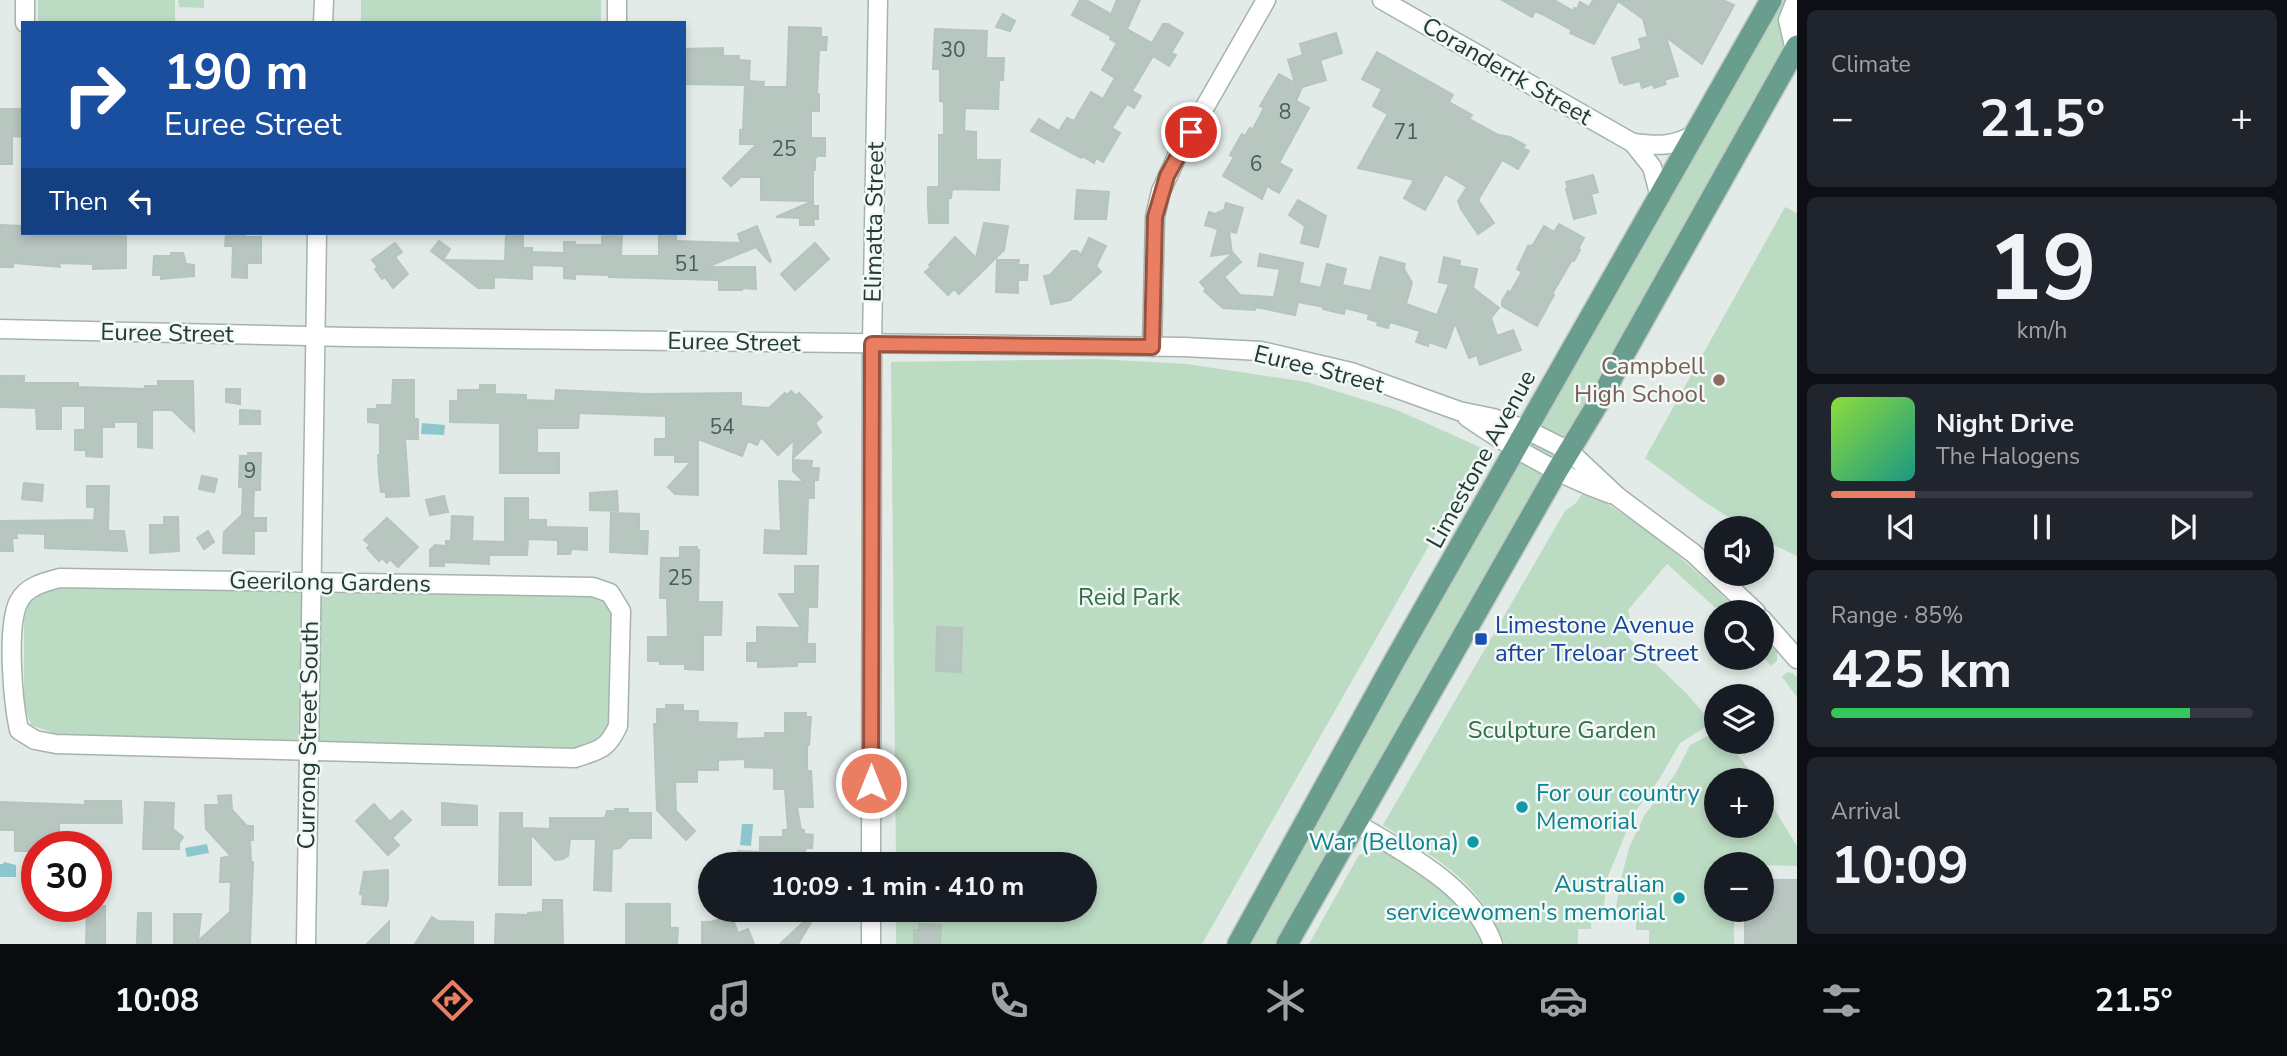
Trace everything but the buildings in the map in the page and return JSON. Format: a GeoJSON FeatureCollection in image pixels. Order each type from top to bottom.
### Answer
{"type":"FeatureCollection","features":[{"type":"Feature","properties":{"kind":"main road","name":"Limestone Avenue"},"geometry":{"type":"LineString","coordinates":[[1238,944],[1310,811],[1771,0]]}},
{"type":"Feature","properties":{"kind":"main road"},"geometry":{"type":"LineString","coordinates":[[1287,944],[1603,395],[1796,48]]}},
{"type":"Feature","properties":{"kind":"street"},"geometry":{"type":"LineString","coordinates":[[24,21],[25,0]]}},
{"type":"Feature","properties":{"kind":"street"},"geometry":{"type":"LineString","coordinates":[[323,21],[324,0]]}},
{"type":"Feature","properties":{"kind":"street"},"geometry":{"type":"LineString","coordinates":[[617,21],[618,0]]}},
{"type":"Feature","properties":{"kind":"street","name":"Elimatta Street"},"geometry":{"type":"LineString","coordinates":[[871,852],[872,344],[878,0]]}},
{"type":"Feature","properties":{"kind":"street"},"geometry":{"type":"LineString","coordinates":[[1152,347],[1154,229],[1161,191],[1178,154],[1266,0]]}},
{"type":"Feature","properties":{"kind":"street","name":"Coranderrk Street"},"geometry":{"type":"LineString","coordinates":[[1382,0],[1633,143],[1652,167],[1660,197]]}},
{"type":"Feature","properties":{"kind":"street"},"geometry":{"type":"LineString","coordinates":[[1796,0],[1788,20],[1796,48]]}},
{"type":"Feature","properties":{"kind":"street","name":"Coranderrk Street"},"geometry":{"type":"LineString","coordinates":[[1633,143],[1663,146],[1680,142],[1695,134]]}},
{"type":"Feature","properties":{"kind":"street","name":"Currong Street South"},"geometry":{"type":"LineString","coordinates":[[306,944],[317,235]]}},
{"type":"Feature","properties":{"kind":"street","name":"Euree Street"},"geometry":{"type":"LineString","coordinates":[[0,329],[314,337],[1152,347],[1261,351],[1351,372],[1459,411],[1499,439],[1522,439],[1569,451],[1618,496]]}},
{"type":"Feature","properties":{"kind":"street","name":"Euree Street"},"geometry":{"type":"LineString","coordinates":[[1522,439],[1557,471],[1579,483],[1618,496]]}},
{"type":"Feature","properties":{"kind":"street"},"geometry":{"type":"LineString","coordinates":[[1618,496],[1693,553],[1743,600]]}},
{"type":"Feature","properties":{"kind":"street","name":"Geerilong Gardens"},"geometry":{"type":"LineString","coordinates":[[60,578],[310,581],[593,587],[610,593],[621,611],[618,726],[610,743],[596,751],[575,758],[308,750],[56,744],[35,740],[19,730],[14,708],[13,621],[20,599],[35,585],[60,578]]}},
{"type":"Feature","properties":{"kind":"street"},"geometry":{"type":"LineString","coordinates":[[1774,633],[1797,659]]}},
{"type":"Feature","properties":{"kind":"street"},"geometry":{"type":"LineString","coordinates":[[1357,824],[1445,881],[1475,912],[1490,934],[1493,944]]}},
{"type":"Feature","properties":{"kind":"street"},"geometry":{"type":"LineString","coordinates":[[871,922],[871,944]]}},
{"type":"Feature","properties":{"kind":"green space"},"geometry":{"type":"Polygon","coordinates":[[[38,0],[175,0],[175,21],[38,21],[38,0]]]}},
{"type":"Feature","properties":{"kind":"green space"},"geometry":{"type":"Polygon","coordinates":[[[178,0],[204,0],[204,8],[179,7],[178,0]]]}},
{"type":"Feature","properties":{"kind":"green space"},"geometry":{"type":"Polygon","coordinates":[[[361,0],[601,0],[601,21],[361,21],[361,0]]]}},
{"type":"Feature","properties":{"kind":"green space"},"geometry":{"type":"Polygon","coordinates":[[[1781,0],[1797,0],[1797,56],[1276,944],[1248,944],[1287,868],[1781,0]]]}},
{"type":"Feature","properties":{"kind":"green space","name":"Campbell High School"},"geometry":{"type":"Polygon","coordinates":[[[1785,207],[1797,213],[1797,556],[1774,545],[1774,516],[1727,516],[1645,458],[1785,207]]]}},
{"type":"Feature","properties":{"kind":"green space","name":"Reid Park"},"geometry":{"type":"Polygon","coordinates":[[[1097,359],[1186,364],[1307,382],[1397,410],[1484,449],[1202,944],[896,944],[896,922],[1097,922],[1097,852],[896,852],[891,362],[1097,359]]]}},
{"type":"Feature","properties":{"kind":"green space","name":"Sculpture Garden"},"geometry":{"type":"Polygon","coordinates":[[[1584,491],[1626,516],[1704,578],[1704,586],[1712,586],[1727,600],[1707,600],[1667,564],[1628,610],[1630,618],[1638,625],[1628,637],[1704,714],[1704,728],[1680,743],[1660,778],[1634,813],[1608,876],[1603,911],[1592,912],[1591,929],[1578,929],[1578,944],[1505,944],[1482,902],[1455,873],[1383,825],[1565,511],[1576,503],[1584,491]]]}},
{"type":"Feature","properties":{"kind":"green space"},"geometry":{"type":"Polygon","coordinates":[[[48,589],[302,591],[298,741],[59,735],[31,725],[24,705],[24,620],[28,604],[48,589]]]}},
{"type":"Feature","properties":{"kind":"green space"},"geometry":{"type":"Polygon","coordinates":[[[321,590],[590,597],[602,600],[611,614],[611,722],[600,742],[579,749],[316,744],[321,590]]]}},
{"type":"Feature","properties":{"kind":"green space"},"geometry":{"type":"Polygon","coordinates":[[[1774,649],[1777,652],[1777,661],[1774,664],[1774,649]]]}},
{"type":"Feature","properties":{"kind":"green space"},"geometry":{"type":"Polygon","coordinates":[[[1787,672],[1797,677],[1797,697],[1782,677],[1787,672]]]}},
{"type":"Feature","properties":{"kind":"green space"},"geometry":{"type":"Polygon","coordinates":[[[1704,738],[1704,754],[1737,754],[1748,768],[1704,768],[1704,838],[1774,838],[1774,809],[1797,846],[1797,866],[1774,865],[1774,852],[1704,852],[1704,922],[1734,922],[1734,944],[1649,944],[1649,930],[1636,930],[1636,913],[1615,913],[1629,848],[1644,816],[1676,773],[1690,745],[1704,738]]]}},
{"type":"Feature","properties":{"kind":"green space"},"geometry":{"type":"Polygon","coordinates":[[[1374,846],[1436,886],[1462,911],[1483,944],[1309,944],[1359,855],[1371,851],[1374,846]]]}},
{"type":"Feature","properties":{"kind":"water"},"geometry":{"type":"Polygon","coordinates":[[[422,423],[445,425],[444,435],[421,434],[422,423]]]}},
{"type":"Feature","properties":{"kind":"water"},"geometry":{"type":"Polygon","coordinates":[[[742,824],[753,824],[751,846],[740,845],[742,824]]]}},
{"type":"Feature","properties":{"kind":"water"},"geometry":{"type":"Polygon","coordinates":[[[207,844],[209,853],[187,857],[185,848],[207,844]]]}},
{"type":"Feature","properties":{"kind":"water"},"geometry":{"type":"Polygon","coordinates":[[[4,862],[16,865],[16,877],[0,877],[0,864],[4,862]]]}},
{"type":"Feature","properties":{"kind":"place","name":"Campbell High School"},"geometry":{"type":"Point","coordinates":[1719,380]}},
{"type":"Feature","properties":{"kind":"place","name":"Limestone Avenue after Treloar Street"},"geometry":{"type":"Point","coordinates":[1481,639]}},
{"type":"Feature","properties":{"kind":"place","name":"For our country Memorial"},"geometry":{"type":"Point","coordinates":[1522,807]}},
{"type":"Feature","properties":{"kind":"place","name":"War (Bellona)"},"geometry":{"type":"Point","coordinates":[1473,842]}},
{"type":"Feature","properties":{"kind":"place","name":"Australian servicewomen's memorial"},"geometry":{"type":"Point","coordinates":[1679,898]}},
{"type":"Feature","properties":{"kind":"route"},"geometry":{"type":"LineString","coordinates":[[871,783],[872,344],[1152,347],[1155,217],[1167,176],[1191,132]]}}]}
